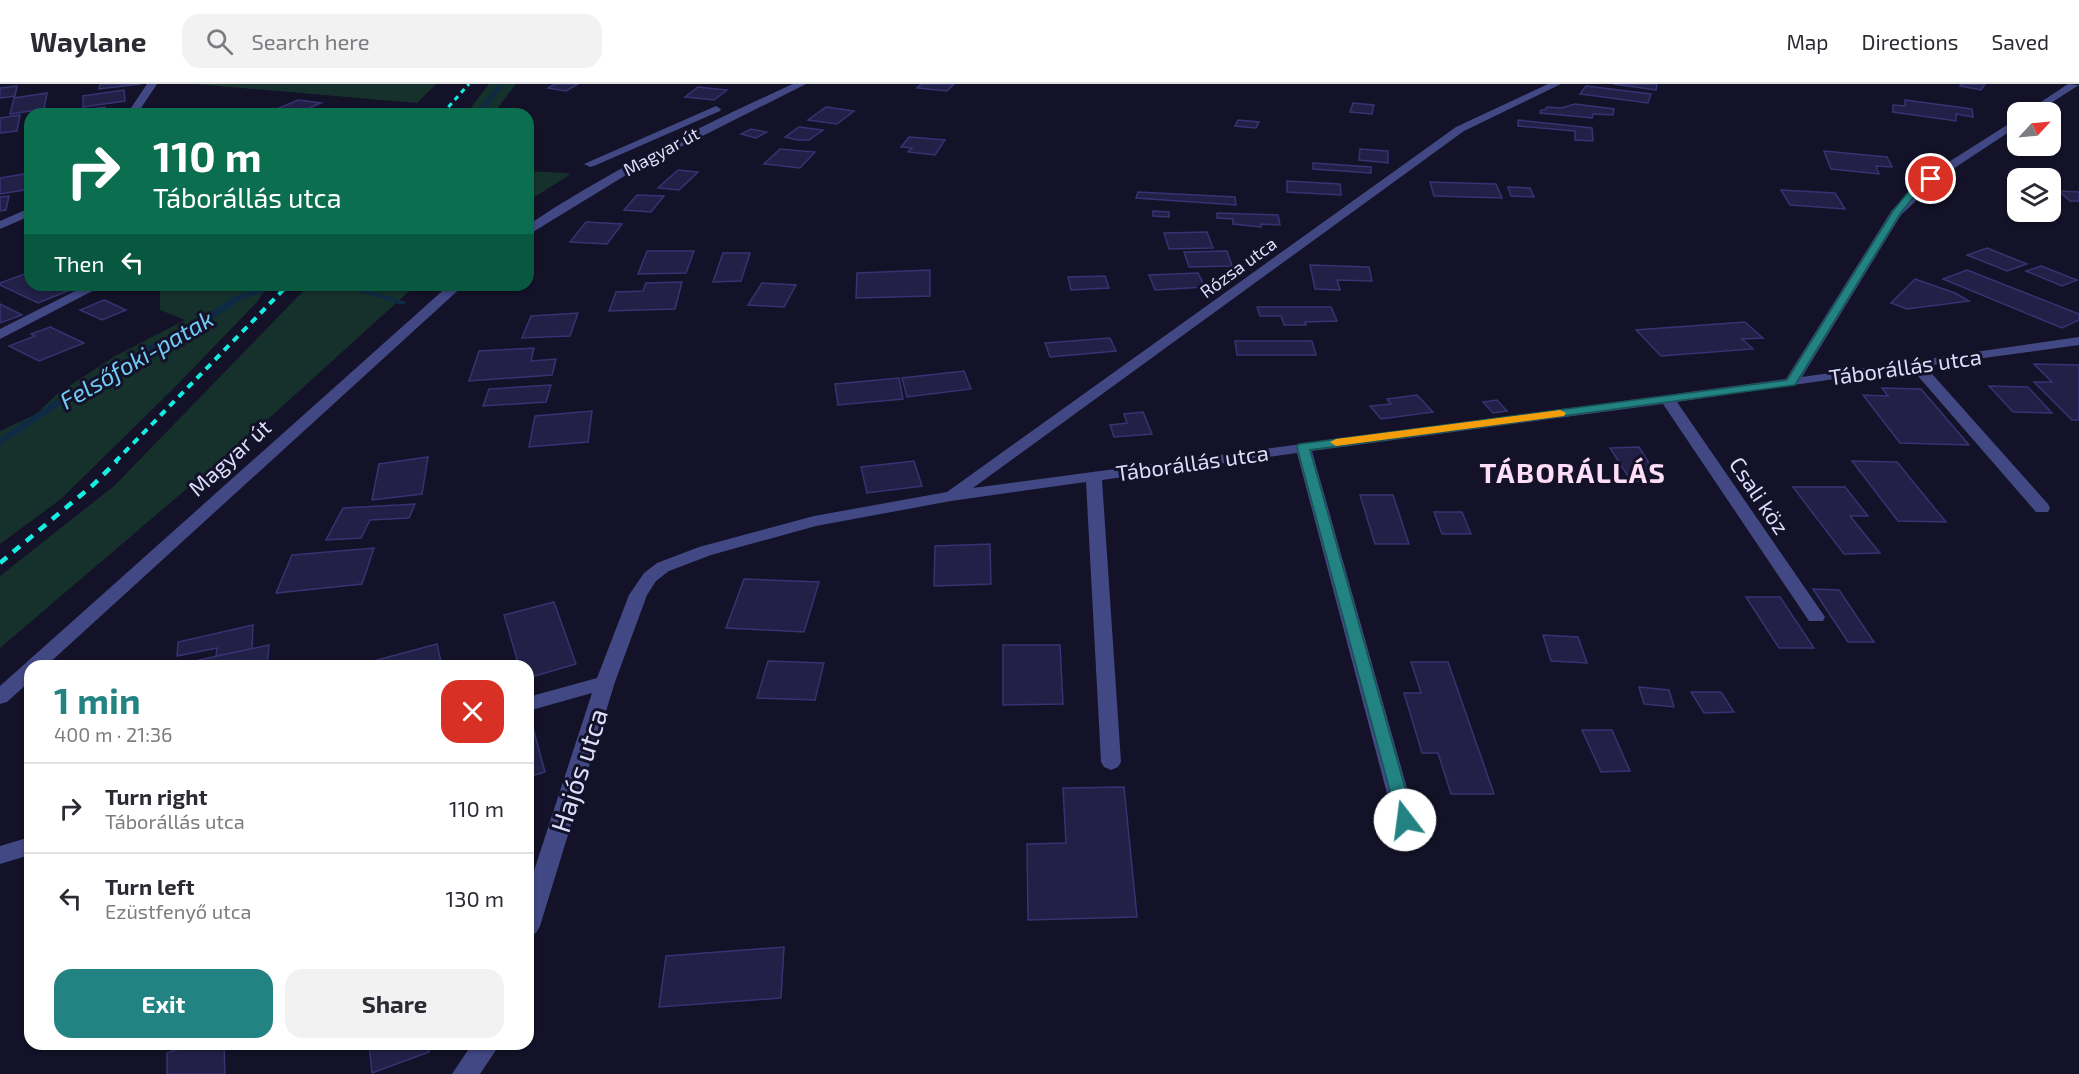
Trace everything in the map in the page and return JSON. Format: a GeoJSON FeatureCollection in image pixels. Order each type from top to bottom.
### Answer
{"type":"FeatureCollection","features":[{"type":"Feature","properties":{"kind":"street"},"geometry":{"type":"LineString","coordinates":[[136,108],[152,84]]}},
{"type":"Feature","properties":{"kind":"street","name":"Magyar út"},"geometry":{"type":"LineString","coordinates":[[534,227],[636,164],[708,127],[801,84]]}},
{"type":"Feature","properties":{"kind":"street","name":"Rózsa utca"},"geometry":{"type":"LineString","coordinates":[[951,496],[1460,129],[1556,84]]}},
{"type":"Feature","properties":{"kind":"street"},"geometry":{"type":"LineString","coordinates":[[2061,84],[2075,86]]}},
{"type":"Feature","properties":{"kind":"street"},"geometry":{"type":"LineString","coordinates":[[2048,102],[2075,86]]}},
{"type":"Feature","properties":{"kind":"street"},"geometry":{"type":"LineString","coordinates":[[590,164],[724,106]]}},
{"type":"Feature","properties":{"kind":"street"},"geometry":{"type":"LineString","coordinates":[[1791,383],[1896,213],[1912,193],[2007,128]]}},
{"type":"Feature","properties":{"kind":"street"},"geometry":{"type":"LineString","coordinates":[[0,225],[24,215]]}},
{"type":"Feature","properties":{"kind":"street"},"geometry":{"type":"LineString","coordinates":[[0,335],[85,291]]}},
{"type":"Feature","properties":{"kind":"street","name":"Magyar út"},"geometry":{"type":"LineString","coordinates":[[41,660],[450,291]]}},
{"type":"Feature","properties":{"kind":"street","name":"Táborállás utca"},"geometry":{"type":"LineString","coordinates":[[605,682],[638,595],[650,577],[663,567],[705,551],[814,521],[951,496],[1094,475],[1791,383],[1914,363],[2079,341]]}},
{"type":"Feature","properties":{"kind":"street"},"geometry":{"type":"LineString","coordinates":[[1914,363],[2042,508]]}},
{"type":"Feature","properties":{"kind":"street","name":"Csali köz"},"geometry":{"type":"LineString","coordinates":[[1667,399],[1816,617]]}},
{"type":"Feature","properties":{"kind":"street"},"geometry":{"type":"LineString","coordinates":[[1303,447],[1405,820]]}},
{"type":"Feature","properties":{"kind":"street"},"geometry":{"type":"LineString","coordinates":[[1094,475],[1111,762]]}},
{"type":"Feature","properties":{"kind":"street"},"geometry":{"type":"LineString","coordinates":[[0,697],[24,675]]}},
{"type":"Feature","properties":{"kind":"street"},"geometry":{"type":"LineString","coordinates":[[534,702],[605,682]]}},
{"type":"Feature","properties":{"kind":"street","name":"Hajós utca"},"geometry":{"type":"LineString","coordinates":[[534,907],[605,682]]}},
{"type":"Feature","properties":{"kind":"street"},"geometry":{"type":"LineString","coordinates":[[0,855],[24,848]]}},
{"type":"Feature","properties":{"kind":"street"},"geometry":{"type":"LineString","coordinates":[[465,1074],[483,1050]]}},
{"type":"Feature","properties":{"kind":"green space"},"geometry":{"type":"Polygon","coordinates":[[[194,84],[436,84],[417,103],[194,84]]]}},
{"type":"Feature","properties":{"kind":"green space"},"geometry":{"type":"Polygon","coordinates":[[[489,84],[516,84],[498,108],[471,108],[489,84]]]}},
{"type":"Feature","properties":{"kind":"green space"},"geometry":{"type":"Polygon","coordinates":[[[534,171],[571,174],[534,197],[534,171]]]}},
{"type":"Feature","properties":{"kind":"green space"},"geometry":{"type":"Polygon","coordinates":[[[160,291],[265,291],[257,302],[176,386],[61,499],[0,544],[0,431],[36,414],[57,394],[115,356],[185,320],[160,310],[160,291]]]}},
{"type":"Feature","properties":{"kind":"green space"},"geometry":{"type":"Polygon","coordinates":[[[303,291],[409,291],[265,422],[0,648],[0,576],[114,486],[303,291]]]}},
{"type":"Feature","properties":{"kind":"building"},"geometry":{"type":"Polygon","coordinates":[[[100,84],[141,84],[99,89],[100,84]]]}},
{"type":"Feature","properties":{"kind":"building"},"geometry":{"type":"Polygon","coordinates":[[[555,84],[578,84],[566,91],[548,88],[555,84]]]}},
{"type":"Feature","properties":{"kind":"building"},"geometry":{"type":"Polygon","coordinates":[[[921,84],[954,84],[947,91],[917,88],[921,84]]]}},
{"type":"Feature","properties":{"kind":"building"},"geometry":{"type":"Polygon","coordinates":[[[1613,84],[1657,84],[1656,90],[1613,84]]]}},
{"type":"Feature","properties":{"kind":"building"},"geometry":{"type":"Polygon","coordinates":[[[1961,84],[1985,84],[1981,90],[1960,86],[1961,84]]]}},
{"type":"Feature","properties":{"kind":"building"},"geometry":{"type":"Polygon","coordinates":[[[17,86],[15,96],[0,98],[0,88],[17,86]]]}},
{"type":"Feature","properties":{"kind":"building"},"geometry":{"type":"Polygon","coordinates":[[[1586,86],[1651,94],[1648,103],[1580,94],[1586,86]]]}},
{"type":"Feature","properties":{"kind":"building"},"geometry":{"type":"Polygon","coordinates":[[[698,87],[727,90],[714,100],[685,97],[698,87]]]}},
{"type":"Feature","properties":{"kind":"building"},"geometry":{"type":"Polygon","coordinates":[[[124,90],[125,101],[83,107],[83,96],[124,90]]]}},
{"type":"Feature","properties":{"kind":"building"},"geometry":{"type":"Polygon","coordinates":[[[47,93],[44,108],[24,108],[24,112],[10,114],[14,98],[47,93]]]}},
{"type":"Feature","properties":{"kind":"building"},"geometry":{"type":"Polygon","coordinates":[[[298,100],[321,103],[310,108],[279,108],[298,100]]]}},
{"type":"Feature","properties":{"kind":"building"},"geometry":{"type":"Polygon","coordinates":[[[1905,100],[1972,109],[1973,117],[1956,114],[1956,121],[1893,112],[1893,105],[1905,106],[1905,100]]]}},
{"type":"Feature","properties":{"kind":"building"},"geometry":{"type":"Polygon","coordinates":[[[1353,103],[1374,105],[1372,114],[1350,112],[1353,103]]]}},
{"type":"Feature","properties":{"kind":"building"},"geometry":{"type":"Polygon","coordinates":[[[1575,104],[1614,109],[1613,115],[1593,114],[1592,118],[1540,113],[1547,107],[1561,108],[1575,104]]]}},
{"type":"Feature","properties":{"kind":"building"},"geometry":{"type":"Polygon","coordinates":[[[826,107],[854,111],[837,124],[808,120],[826,107]]]}},
{"type":"Feature","properties":{"kind":"building"},"geometry":{"type":"Polygon","coordinates":[[[20,115],[17,131],[0,133],[0,118],[20,115]]]}},
{"type":"Feature","properties":{"kind":"building"},"geometry":{"type":"Polygon","coordinates":[[[1238,120],[1259,122],[1256,128],[1235,126],[1238,120]]]}},
{"type":"Feature","properties":{"kind":"building"},"geometry":{"type":"Polygon","coordinates":[[[1518,120],[1592,128],[1593,141],[1575,140],[1575,131],[1518,126],[1518,120]]]}},
{"type":"Feature","properties":{"kind":"building"},"geometry":{"type":"Polygon","coordinates":[[[799,127],[823,130],[809,140],[785,137],[799,127]]]}},
{"type":"Feature","properties":{"kind":"building"},"geometry":{"type":"Polygon","coordinates":[[[751,129],[767,132],[756,138],[741,134],[751,129]]]}},
{"type":"Feature","properties":{"kind":"building"},"geometry":{"type":"Polygon","coordinates":[[[909,137],[945,140],[935,155],[908,152],[912,148],[901,147],[909,137]]]}},
{"type":"Feature","properties":{"kind":"building"},"geometry":{"type":"Polygon","coordinates":[[[780,149],[815,152],[800,168],[764,164],[780,149]]]}},
{"type":"Feature","properties":{"kind":"building"},"geometry":{"type":"Polygon","coordinates":[[[1360,149],[1388,151],[1388,163],[1359,160],[1360,149]]]}},
{"type":"Feature","properties":{"kind":"building"},"geometry":{"type":"Polygon","coordinates":[[[1824,151],[1887,157],[1892,167],[1876,166],[1879,174],[1831,169],[1824,151]]]}},
{"type":"Feature","properties":{"kind":"building"},"geometry":{"type":"Polygon","coordinates":[[[1313,163],[1371,167],[1371,173],[1313,169],[1313,163]]]}},
{"type":"Feature","properties":{"kind":"building"},"geometry":{"type":"Polygon","coordinates":[[[678,170],[698,172],[679,190],[658,188],[678,170]]]}},
{"type":"Feature","properties":{"kind":"building"},"geometry":{"type":"Polygon","coordinates":[[[24,174],[24,190],[0,194],[0,178],[24,174]]]}},
{"type":"Feature","properties":{"kind":"building"},"geometry":{"type":"Polygon","coordinates":[[[1287,181],[1340,184],[1341,195],[1287,192],[1287,181]]]}},
{"type":"Feature","properties":{"kind":"building"},"geometry":{"type":"Polygon","coordinates":[[[1430,182],[1496,184],[1502,198],[1434,196],[1430,182]]]}},
{"type":"Feature","properties":{"kind":"building"},"geometry":{"type":"Polygon","coordinates":[[[1508,187],[1530,188],[1534,197],[1511,196],[1508,187]]]}},
{"type":"Feature","properties":{"kind":"building"},"geometry":{"type":"Polygon","coordinates":[[[1781,190],[1835,193],[1845,209],[1790,205],[1781,190]]]}},
{"type":"Feature","properties":{"kind":"building"},"geometry":{"type":"Polygon","coordinates":[[[2061,191],[2079,192],[2079,201],[2070,201],[2061,191]]]}},
{"type":"Feature","properties":{"kind":"building"},"geometry":{"type":"Polygon","coordinates":[[[1138,192],[1235,197],[1236,205],[1136,198],[1138,192]]]}},
{"type":"Feature","properties":{"kind":"building"},"geometry":{"type":"Polygon","coordinates":[[[637,195],[664,196],[651,212],[624,210],[637,195]]]}},
{"type":"Feature","properties":{"kind":"building"},"geometry":{"type":"Polygon","coordinates":[[[9,196],[6,210],[0,211],[0,197],[9,196]]]}},
{"type":"Feature","properties":{"kind":"building"},"geometry":{"type":"Polygon","coordinates":[[[1153,211],[1169,212],[1169,217],[1153,216],[1153,211]]]}},
{"type":"Feature","properties":{"kind":"building"},"geometry":{"type":"Polygon","coordinates":[[[1217,213],[1278,215],[1280,225],[1261,224],[1261,227],[1233,224],[1233,219],[1217,218],[1217,213]]]}},
{"type":"Feature","properties":{"kind":"building"},"geometry":{"type":"Polygon","coordinates":[[[586,222],[622,224],[607,244],[570,242],[586,222]]]}},
{"type":"Feature","properties":{"kind":"building"},"geometry":{"type":"Polygon","coordinates":[[[1207,232],[1213,248],[1169,249],[1164,233],[1207,232]]]}},
{"type":"Feature","properties":{"kind":"building"},"geometry":{"type":"Polygon","coordinates":[[[1987,248],[2027,264],[2007,271],[1967,255],[1987,248]]]}},
{"type":"Feature","properties":{"kind":"building"},"geometry":{"type":"Polygon","coordinates":[[[647,251],[694,251],[686,273],[638,274],[647,251]]]}},
{"type":"Feature","properties":{"kind":"building"},"geometry":{"type":"Polygon","coordinates":[[[1227,251],[1232,266],[1189,267],[1184,252],[1227,251]]]}},
{"type":"Feature","properties":{"kind":"building"},"geometry":{"type":"Polygon","coordinates":[[[723,253],[750,253],[741,281],[713,282],[723,253]]]}},
{"type":"Feature","properties":{"kind":"building"},"geometry":{"type":"Polygon","coordinates":[[[1310,265],[1369,267],[1372,281],[1337,280],[1340,290],[1315,289],[1310,265]]]}},
{"type":"Feature","properties":{"kind":"building"},"geometry":{"type":"Polygon","coordinates":[[[2041,266],[2077,280],[2062,286],[2026,271],[2041,266]]]}},
{"type":"Feature","properties":{"kind":"building"},"geometry":{"type":"Polygon","coordinates":[[[930,270],[930,296],[856,298],[857,273],[930,270]]]}},
{"type":"Feature","properties":{"kind":"building"},"geometry":{"type":"Polygon","coordinates":[[[1967,270],[2079,314],[2079,320],[2062,328],[1943,279],[1967,270]]]}},
{"type":"Feature","properties":{"kind":"building"},"geometry":{"type":"Polygon","coordinates":[[[1198,273],[1205,287],[1155,290],[1149,275],[1198,273]]]}},
{"type":"Feature","properties":{"kind":"building"},"geometry":{"type":"Polygon","coordinates":[[[24,274],[24,291],[68,291],[38,303],[0,283],[24,274]]]}},
{"type":"Feature","properties":{"kind":"building"},"geometry":{"type":"Polygon","coordinates":[[[1105,276],[1109,288],[1071,290],[1068,277],[1105,276]]]}},
{"type":"Feature","properties":{"kind":"building"},"geometry":{"type":"Polygon","coordinates":[[[1915,279],[1955,293],[1969,301],[1907,309],[1891,303],[1915,279]]]}},
{"type":"Feature","properties":{"kind":"building"},"geometry":{"type":"Polygon","coordinates":[[[682,282],[675,309],[609,311],[616,292],[643,291],[646,283],[682,282]]]}},
{"type":"Feature","properties":{"kind":"building"},"geometry":{"type":"Polygon","coordinates":[[[762,283],[796,285],[784,307],[748,305],[762,283]]]}},
{"type":"Feature","properties":{"kind":"building"},"geometry":{"type":"Polygon","coordinates":[[[104,300],[126,310],[102,320],[80,310],[104,300]]]}},
{"type":"Feature","properties":{"kind":"building"},"geometry":{"type":"Polygon","coordinates":[[[0,304],[22,315],[0,323],[0,304]]]}},
{"type":"Feature","properties":{"kind":"building"},"geometry":{"type":"Polygon","coordinates":[[[1257,307],[1331,307],[1337,321],[1284,325],[1281,316],[1260,316],[1257,307]]]}},
{"type":"Feature","properties":{"kind":"building"},"geometry":{"type":"Polygon","coordinates":[[[578,313],[570,336],[522,338],[531,316],[578,313]]]}},
{"type":"Feature","properties":{"kind":"building"},"geometry":{"type":"Polygon","coordinates":[[[1745,322],[1763,338],[1742,339],[1753,349],[1661,356],[1636,330],[1745,322]]]}},
{"type":"Feature","properties":{"kind":"building"},"geometry":{"type":"Polygon","coordinates":[[[50,327],[84,343],[39,361],[9,346],[35,336],[31,334],[50,327]]]}},
{"type":"Feature","properties":{"kind":"building"},"geometry":{"type":"Polygon","coordinates":[[[1110,338],[1116,351],[1050,357],[1045,343],[1110,338]]]}},
{"type":"Feature","properties":{"kind":"building"},"geometry":{"type":"Polygon","coordinates":[[[1235,341],[1312,341],[1316,355],[1237,355],[1235,341]]]}},
{"type":"Feature","properties":{"kind":"building"},"geometry":{"type":"Polygon","coordinates":[[[534,348],[531,361],[556,359],[552,375],[469,381],[479,351],[534,348]]]}},
{"type":"Feature","properties":{"kind":"building"},"geometry":{"type":"Polygon","coordinates":[[[2034,364],[2079,365],[2079,420],[2072,420],[2034,382],[2052,382],[2034,364]]]}},
{"type":"Feature","properties":{"kind":"building"},"geometry":{"type":"Polygon","coordinates":[[[964,371],[971,389],[907,397],[902,378],[964,371]]]}},
{"type":"Feature","properties":{"kind":"building"},"geometry":{"type":"Polygon","coordinates":[[[899,378],[903,399],[838,405],[835,384],[899,378]]]}},
{"type":"Feature","properties":{"kind":"building"},"geometry":{"type":"Polygon","coordinates":[[[551,385],[546,402],[483,406],[489,389],[551,385]]]}},
{"type":"Feature","properties":{"kind":"building"},"geometry":{"type":"Polygon","coordinates":[[[1989,386],[2028,387],[2052,413],[2013,412],[1989,386]]]}},
{"type":"Feature","properties":{"kind":"building"},"geometry":{"type":"Polygon","coordinates":[[[1882,388],[1921,389],[1969,445],[1900,443],[1863,395],[1888,396],[1882,388]]]}},
{"type":"Feature","properties":{"kind":"building"},"geometry":{"type":"Polygon","coordinates":[[[1417,395],[1433,412],[1381,419],[1370,406],[1391,404],[1387,399],[1417,395]]]}},
{"type":"Feature","properties":{"kind":"building"},"geometry":{"type":"Polygon","coordinates":[[[1497,400],[1507,411],[1493,413],[1483,402],[1497,400]]]}},
{"type":"Feature","properties":{"kind":"building"},"geometry":{"type":"Polygon","coordinates":[[[592,411],[588,442],[529,447],[535,416],[592,411]]]}},
{"type":"Feature","properties":{"kind":"building"},"geometry":{"type":"Polygon","coordinates":[[[1143,412],[1152,434],[1114,437],[1110,425],[1127,423],[1124,414],[1143,412]]]}},
{"type":"Feature","properties":{"kind":"building"},"geometry":{"type":"Polygon","coordinates":[[[1639,447],[1660,481],[1631,481],[1610,448],[1639,447]]]}},
{"type":"Feature","properties":{"kind":"building"},"geometry":{"type":"Polygon","coordinates":[[[428,457],[422,494],[372,500],[379,464],[428,457]]]}},
{"type":"Feature","properties":{"kind":"building"},"geometry":{"type":"Polygon","coordinates":[[[914,461],[922,486],[867,493],[861,467],[914,461]]]}},
{"type":"Feature","properties":{"kind":"building"},"geometry":{"type":"Polygon","coordinates":[[[1852,461],[1897,462],[1946,522],[1898,521],[1852,461]]]}},
{"type":"Feature","properties":{"kind":"building"},"geometry":{"type":"Polygon","coordinates":[[[1793,487],[1845,487],[1868,516],[1850,516],[1880,553],[1844,554],[1793,487]]]}},
{"type":"Feature","properties":{"kind":"building"},"geometry":{"type":"Polygon","coordinates":[[[1360,495],[1393,495],[1409,544],[1375,544],[1360,495]]]}},
{"type":"Feature","properties":{"kind":"building"},"geometry":{"type":"Polygon","coordinates":[[[415,504],[409,518],[370,520],[361,538],[326,540],[343,508],[415,504]]]}},
{"type":"Feature","properties":{"kind":"building"},"geometry":{"type":"Polygon","coordinates":[[[1434,512],[1462,512],[1471,534],[1442,534],[1434,512]]]}},
{"type":"Feature","properties":{"kind":"building"},"geometry":{"type":"Polygon","coordinates":[[[990,544],[991,584],[934,586],[935,546],[990,544]]]}},
{"type":"Feature","properties":{"kind":"building"},"geometry":{"type":"Polygon","coordinates":[[[374,548],[362,584],[276,593],[292,555],[374,548]]]}},
{"type":"Feature","properties":{"kind":"building"},"geometry":{"type":"Polygon","coordinates":[[[744,579],[819,582],[804,632],[726,628],[744,579]]]}},
{"type":"Feature","properties":{"kind":"building"},"geometry":{"type":"Polygon","coordinates":[[[1813,589],[1839,590],[1874,642],[1848,642],[1813,589]]]}},
{"type":"Feature","properties":{"kind":"building"},"geometry":{"type":"Polygon","coordinates":[[[1746,597],[1780,597],[1814,648],[1779,648],[1746,597]]]}},
{"type":"Feature","properties":{"kind":"building"},"geometry":{"type":"Polygon","coordinates":[[[554,602],[576,664],[534,676],[534,660],[517,660],[504,615],[554,602]]]}},
{"type":"Feature","properties":{"kind":"building"},"geometry":{"type":"Polygon","coordinates":[[[253,625],[252,649],[216,656],[217,648],[177,656],[178,642],[253,625]]]}},
{"type":"Feature","properties":{"kind":"building"},"geometry":{"type":"Polygon","coordinates":[[[1543,635],[1578,637],[1587,663],[1551,661],[1543,635]]]}},
{"type":"Feature","properties":{"kind":"building"},"geometry":{"type":"Polygon","coordinates":[[[437,644],[441,660],[377,660],[437,644]]]}},
{"type":"Feature","properties":{"kind":"building"},"geometry":{"type":"Polygon","coordinates":[[[269,645],[268,660],[199,660],[269,645]]]}},
{"type":"Feature","properties":{"kind":"building"},"geometry":{"type":"Polygon","coordinates":[[[1003,645],[1060,645],[1063,704],[1003,705],[1003,645]]]}},
{"type":"Feature","properties":{"kind":"building"},"geometry":{"type":"Polygon","coordinates":[[[768,661],[824,663],[815,700],[757,698],[768,661]]]}},
{"type":"Feature","properties":{"kind":"building"},"geometry":{"type":"Polygon","coordinates":[[[1411,662],[1448,662],[1494,794],[1451,794],[1438,753],[1422,753],[1404,693],[1421,693],[1411,662]]]}},
{"type":"Feature","properties":{"kind":"building"},"geometry":{"type":"Polygon","coordinates":[[[1639,687],[1669,690],[1674,707],[1644,704],[1639,687]]]}},
{"type":"Feature","properties":{"kind":"building"},"geometry":{"type":"Polygon","coordinates":[[[1691,692],[1721,692],[1734,712],[1704,713],[1691,692]]]}},
{"type":"Feature","properties":{"kind":"building"},"geometry":{"type":"Polygon","coordinates":[[[1582,730],[1612,730],[1630,771],[1601,772],[1582,730]]]}},
{"type":"Feature","properties":{"kind":"building"},"geometry":{"type":"Polygon","coordinates":[[[534,732],[545,772],[534,775],[534,732]]]}},
{"type":"Feature","properties":{"kind":"building"},"geometry":{"type":"Polygon","coordinates":[[[1124,787],[1137,917],[1028,920],[1027,844],[1066,843],[1063,788],[1124,787]]]}},
{"type":"Feature","properties":{"kind":"building"},"geometry":{"type":"Polygon","coordinates":[[[784,947],[781,998],[659,1007],[666,956],[784,947]]]}},
{"type":"Feature","properties":{"kind":"building"},"geometry":{"type":"Polygon","coordinates":[[[176,1050],[224,1050],[225,1074],[167,1074],[167,1053],[176,1050]]]}},
{"type":"Feature","properties":{"kind":"building"},"geometry":{"type":"Polygon","coordinates":[[[370,1050],[429,1050],[429,1052],[372,1073],[370,1050]]]}},
{"type":"Feature","properties":{"kind":"waterway","name":"Felsőfoki-patak"},"geometry":{"type":"LineString","coordinates":[[483,108],[502,84]]}},
{"type":"Feature","properties":{"kind":"waterway","name":"Felsőfoki-patak"},"geometry":{"type":"LineString","coordinates":[[0,442],[82,387],[152,348],[185,333],[238,298],[259,291]]}},
{"type":"Feature","properties":{"kind":"waterway"},"geometry":{"type":"LineString","coordinates":[[363,291],[402,302]]}},
{"type":"Feature","properties":{"kind":"railway"},"geometry":{"type":"LineString","coordinates":[[447,108],[469,84]]}},
{"type":"Feature","properties":{"kind":"railway"},"geometry":{"type":"LineString","coordinates":[[115,462],[282,291]]}},
{"type":"Feature","properties":{"kind":"railway"},"geometry":{"type":"LineString","coordinates":[[0,563],[93,485],[117,461]]}},
{"type":"Feature","properties":{"kind":"slow traffic"},"geometry":{"type":"LineString","coordinates":[[1336,442],[1560,413]]}},
{"type":"Feature","properties":{"kind":"district","name":"TÁBORÁLLÁS"},"geometry":{"type":"Point","coordinates":[1573,472]}},
{"type":"Feature","properties":{"kind":"route"},"geometry":{"type":"LineString","coordinates":[[1405,820],[1303,447],[1791,383],[1896,213],[1912,193],[1931,179]]}}]}
